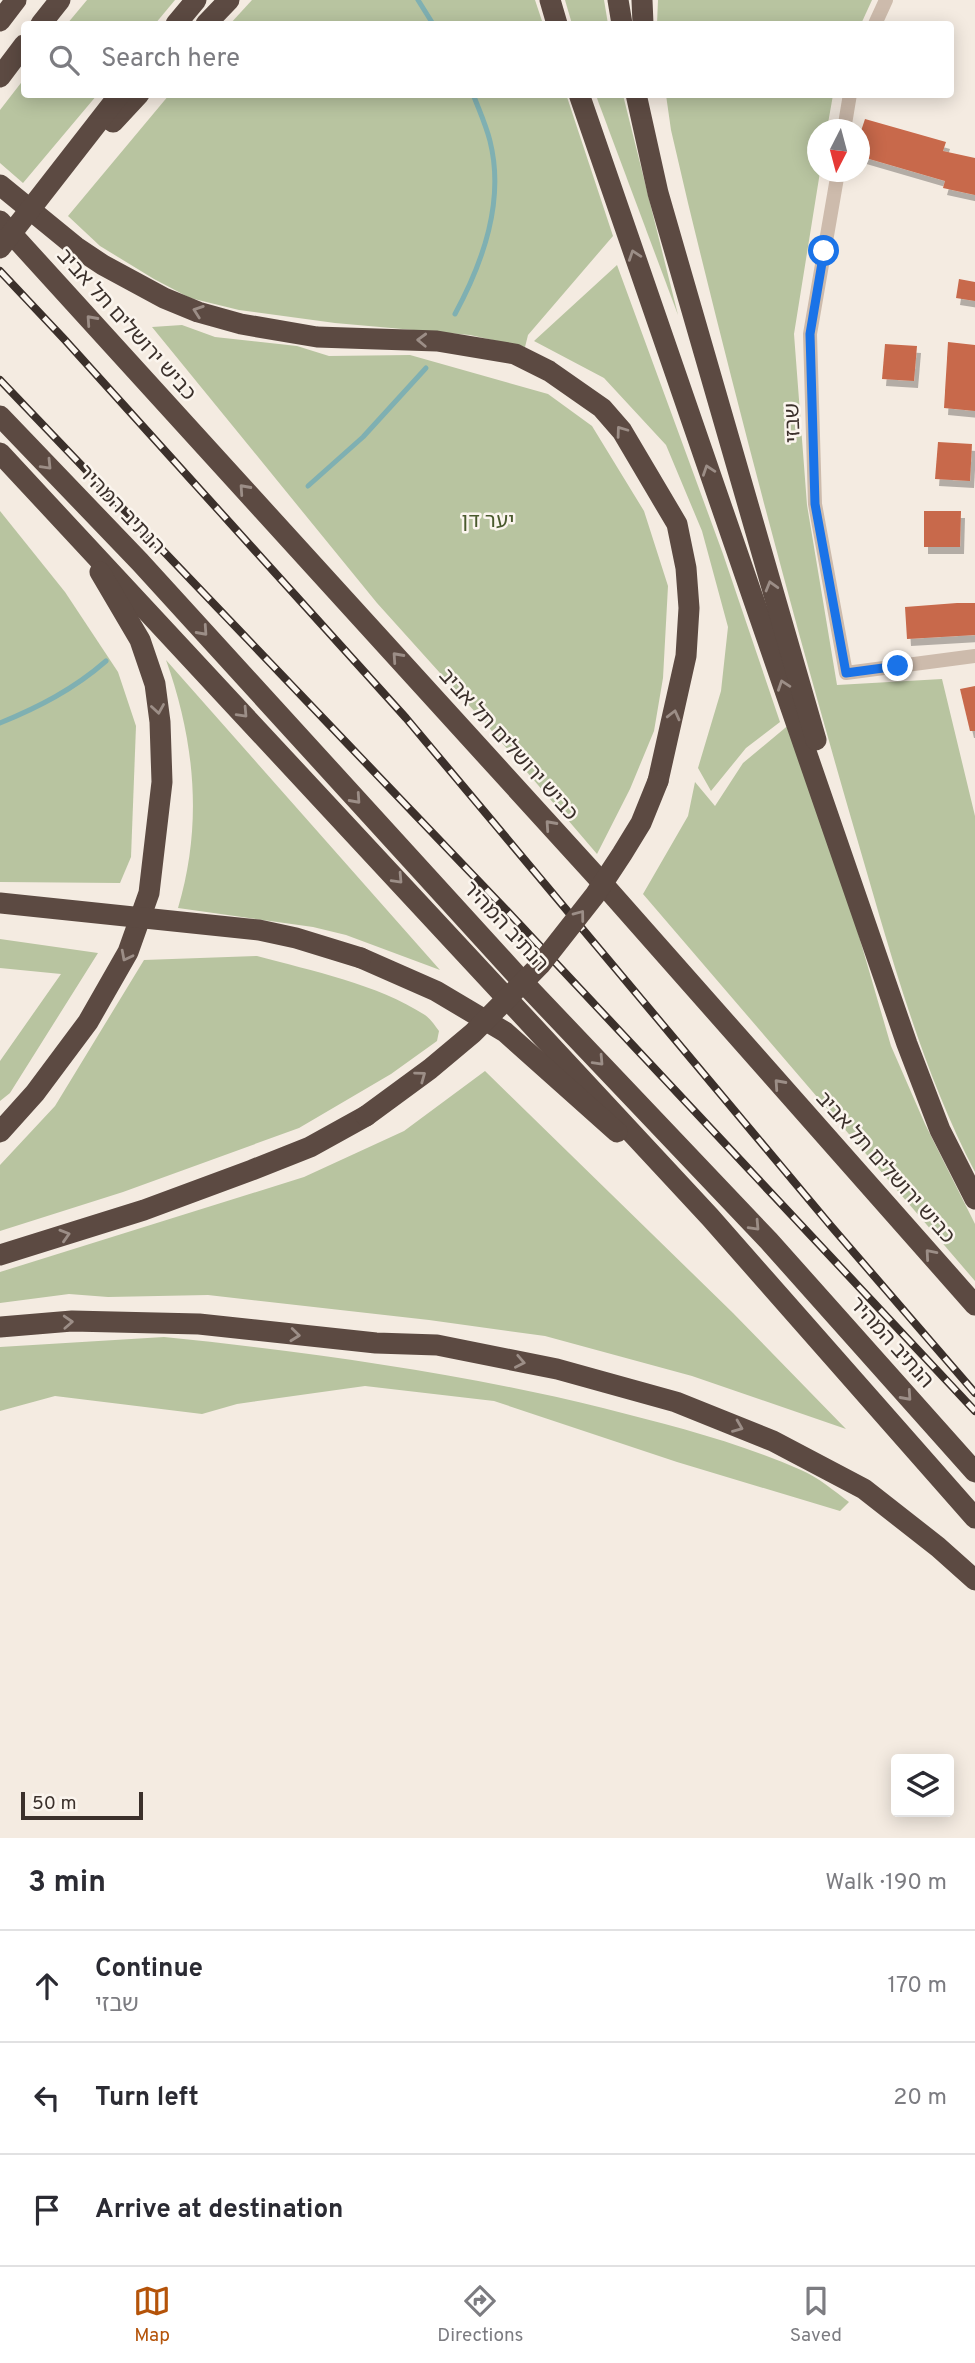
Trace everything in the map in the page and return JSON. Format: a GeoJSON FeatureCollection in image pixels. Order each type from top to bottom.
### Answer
{"type":"FeatureCollection","features":[{"type":"Feature","properties":{"kind":"highway"},"geometry":{"type":"LineString","coordinates":[[0,21],[16,0]]}},
{"type":"Feature","properties":{"kind":"highway"},"geometry":{"type":"LineString","coordinates":[[43,21],[60,0]]}},
{"type":"Feature","properties":{"kind":"highway"},"geometry":{"type":"LineString","coordinates":[[178,21],[196,0]]}},
{"type":"Feature","properties":{"kind":"highway"},"geometry":{"type":"LineString","coordinates":[[209,21],[229,0]]}},
{"type":"Feature","properties":{"kind":"highway"},"geometry":{"type":"LineString","coordinates":[[550,0],[556,21]]}},
{"type":"Feature","properties":{"kind":"highway"},"geometry":{"type":"LineString","coordinates":[[618,0],[622,21]]}},
{"type":"Feature","properties":{"kind":"highway"},"geometry":{"type":"LineString","coordinates":[[642,0],[643,21]]}},
{"type":"Feature","properties":{"kind":"highway"},"geometry":{"type":"LineString","coordinates":[[0,76],[21,49]]}},
{"type":"Feature","properties":{"kind":"highway"},"geometry":{"type":"LineString","coordinates":[[0,248],[117,98]]}},
{"type":"Feature","properties":{"kind":"highway"},"geometry":{"type":"LineString","coordinates":[[30,210],[135,98]]}},
{"type":"Feature","properties":{"kind":"highway"},"geometry":{"type":"LineString","coordinates":[[580,98],[893,1004],[940,1130],[975,1199]]}},
{"type":"Feature","properties":{"kind":"highway"},"geometry":{"type":"LineString","coordinates":[[637,98],[658,193],[723,423],[893,1004]]}},
{"type":"Feature","properties":{"kind":"highway"},"geometry":{"type":"LineString","coordinates":[[652,98],[690,262],[723,423]]}},
{"type":"Feature","properties":{"kind":"highway"},"geometry":{"type":"LineString","coordinates":[[0,185],[76,247],[103,265],[152,292],[198,312],[241,324],[317,337],[437,341],[515,354],[549,371],[602,408],[622,431],[677,524],[686,568],[689,608],[686,656],[657,781],[641,823],[595,895],[540,965],[473,1033],[366,1116],[310,1147],[144,1210],[0,1255]]}},
{"type":"Feature","properties":{"kind":"highway","name":"כביש ירושלים תל אביב"},"geometry":{"type":"LineString","coordinates":[[0,221],[596,876],[975,1305]]}},
{"type":"Feature","properties":{"kind":"highway","name":"הנתיב המהיר"},"geometry":{"type":"LineString","coordinates":[[0,416],[140,562],[522,981],[782,1256],[975,1472]]}},
{"type":"Feature","properties":{"kind":"highway"},"geometry":{"type":"LineString","coordinates":[[0,453],[710,1216],[975,1517]]}},
{"type":"Feature","properties":{"kind":"highway"},"geometry":{"type":"LineString","coordinates":[[0,1132],[35,1093],[89,1022],[109,988],[143,916],[156,847],[162,782],[160,722],[155,684],[140,640],[80,537]]}},
{"type":"Feature","properties":{"kind":"highway"},"geometry":{"type":"LineString","coordinates":[[0,903],[259,930],[361,958],[436,990],[505,1032],[710,1216]]}},
{"type":"Feature","properties":{"kind":"highway"},"geometry":{"type":"LineString","coordinates":[[0,1327],[72,1321],[199,1324],[376,1343],[438,1345],[557,1369],[676,1402],[773,1441],[864,1489],[937,1546],[975,1580]]}},
{"type":"Feature","properties":{"kind":"street"},"geometry":{"type":"LineString","coordinates":[[876,21],[886,0]]}},
{"type":"Feature","properties":{"kind":"street"},"geometry":{"type":"LineString","coordinates":[[846,119],[849,98]]}},
{"type":"Feature","properties":{"kind":"street","name":"שבזי"},"geometry":{"type":"LineString","coordinates":[[836,182],[810,334],[815,504],[846,673],[975,656]]}},
{"type":"Feature","properties":{"kind":"green space"},"geometry":{"type":"Polygon","coordinates":[[[87,0],[175,0],[158,21],[70,21],[87,0]]]}},
{"type":"Feature","properties":{"kind":"green space"},"geometry":{"type":"Polygon","coordinates":[[[252,0],[535,0],[542,21],[233,21],[252,0]]]}},
{"type":"Feature","properties":{"kind":"green space"},"geometry":{"type":"Polygon","coordinates":[[[565,0],[604,0],[608,21],[571,21],[565,0]]]}},
{"type":"Feature","properties":{"kind":"green space"},"geometry":{"type":"Polygon","coordinates":[[[658,0],[872,0],[862,21],[657,21],[658,0]]]}},
{"type":"Feature","properties":{"kind":"green space"},"geometry":{"type":"Polygon","coordinates":[[[21,83],[21,98],[94,98],[23,183],[0,163],[0,110],[21,83]]]}},
{"type":"Feature","properties":{"kind":"green space"},"geometry":{"type":"Polygon","coordinates":[[[166,98],[567,98],[613,236],[528,335],[525,347],[470,335],[335,323],[239,310],[190,298],[100,246],[68,216],[166,98]]]}},
{"type":"Feature","properties":{"kind":"green space"},"geometry":{"type":"Polygon","coordinates":[[[597,98],[624,98],[678,315],[597,98]]]}},
{"type":"Feature","properties":{"kind":"green space"},"geometry":{"type":"Polygon","coordinates":[[[666,98],[832,98],[829,119],[807,119],[807,182],[818,182],[794,334],[807,505],[837,685],[942,679],[975,816],[975,1172],[936,1087],[920,1043],[851,818],[787,588],[688,203],[666,98]]]}},
{"type":"Feature","properties":{"kind":"green space"},"geometry":{"type":"Polygon","coordinates":[[[617,265],[723,554],[780,722],[746,748],[711,791],[698,768],[721,691],[728,627],[702,531],[666,445],[604,378],[534,341],[617,265]]]}},
{"type":"Feature","properties":{"kind":"green space","name":"יער דן"},"geometry":{"type":"Polygon","coordinates":[[[182,325],[215,337],[297,346],[329,356],[410,355],[548,394],[592,426],[644,511],[668,586],[663,678],[654,731],[630,789],[597,854],[485,723],[377,603],[152,327],[182,325]]]}},
{"type":"Feature","properties":{"kind":"green space"},"geometry":{"type":"Polygon","coordinates":[[[0,511],[65,592],[118,672],[136,726],[131,857],[120,883],[0,882],[0,511]]]}},
{"type":"Feature","properties":{"kind":"green space"},"geometry":{"type":"Polygon","coordinates":[[[166,660],[440,970],[346,935],[313,927],[178,908],[191,846],[192,783],[184,721],[166,660]]]}},
{"type":"Feature","properties":{"kind":"green space"},"geometry":{"type":"Polygon","coordinates":[[[791,723],[847,895],[891,1046],[925,1124],[975,1224],[975,1281],[643,894],[688,816],[695,782],[715,806],[743,763],[791,723]]]}},
{"type":"Feature","properties":{"kind":"green space"},"geometry":{"type":"Polygon","coordinates":[[[0,939],[98,953],[10,1093],[0,1101],[0,1061],[61,974],[0,968],[0,939]]]}},
{"type":"Feature","properties":{"kind":"green space"},"geometry":{"type":"Polygon","coordinates":[[[257,956],[344,980],[406,1004],[431,1021],[439,1031],[437,1041],[391,1074],[299,1128],[123,1192],[0,1231],[0,1165],[55,1106],[144,960],[257,956]]]}},
{"type":"Feature","properties":{"kind":"green space"},"geometry":{"type":"Polygon","coordinates":[[[485,1071],[733,1313],[846,1429],[692,1376],[545,1336],[208,1295],[108,1297],[69,1294],[0,1303],[0,1272],[304,1177],[404,1131],[485,1071]]]}},
{"type":"Feature","properties":{"kind":"green space"},"geometry":{"type":"Polygon","coordinates":[[[164,1337],[385,1365],[495,1384],[603,1408],[703,1435],[777,1460],[814,1476],[849,1502],[840,1511],[677,1462],[494,1401],[365,1386],[237,1404],[202,1414],[55,1396],[0,1411],[0,1347],[164,1337]]]}},
{"type":"Feature","properties":{"kind":"building"},"geometry":{"type":"Polygon","coordinates":[[[870,120],[946,142],[943,151],[975,158],[975,195],[943,188],[945,181],[870,159],[870,120]]]}},
{"type":"Feature","properties":{"kind":"building"},"geometry":{"type":"Polygon","coordinates":[[[959,279],[975,282],[975,301],[956,298],[959,279]]]}},
{"type":"Feature","properties":{"kind":"building"},"geometry":{"type":"Polygon","coordinates":[[[948,342],[975,345],[975,411],[944,408],[948,342]]]}},
{"type":"Feature","properties":{"kind":"building"},"geometry":{"type":"Polygon","coordinates":[[[885,344],[917,346],[914,381],[882,379],[885,344]]]}},
{"type":"Feature","properties":{"kind":"building"},"geometry":{"type":"Polygon","coordinates":[[[938,442],[972,444],[970,481],[935,479],[938,442]]]}},
{"type":"Feature","properties":{"kind":"building"},"geometry":{"type":"Polygon","coordinates":[[[924,511],[961,511],[960,547],[924,547],[924,511]]]}},
{"type":"Feature","properties":{"kind":"building"},"geometry":{"type":"Polygon","coordinates":[[[975,603],[975,635],[907,639],[905,607],[975,603]]]}},
{"type":"Feature","properties":{"kind":"building"},"geometry":{"type":"Polygon","coordinates":[[[975,686],[975,731],[970,731],[960,689],[975,686]]]}},
{"type":"Feature","properties":{"kind":"waterway"},"geometry":{"type":"LineString","coordinates":[[418,0],[431,21]]}},
{"type":"Feature","properties":{"kind":"waterway"},"geometry":{"type":"LineString","coordinates":[[455,314],[474,273],[489,230],[495,186],[490,141],[475,98]]}},
{"type":"Feature","properties":{"kind":"waterway"},"geometry":{"type":"LineString","coordinates":[[308,486],[363,437],[426,368]]}},
{"type":"Feature","properties":{"kind":"waterway"},"geometry":{"type":"LineString","coordinates":[[0,723],[56,696],[106,661]]}},
{"type":"Feature","properties":{"kind":"railway"},"geometry":{"type":"LineString","coordinates":[[0,271],[406,718],[831,1226],[975,1393]]}},
{"type":"Feature","properties":{"kind":"railway"},"geometry":{"type":"LineString","coordinates":[[0,380],[510,914],[975,1411]]}},
{"type":"Feature","properties":{"kind":"route"},"geometry":{"type":"LineString","coordinates":[[824,251],[810,334],[815,504],[846,673],[898,666]]}}]}
